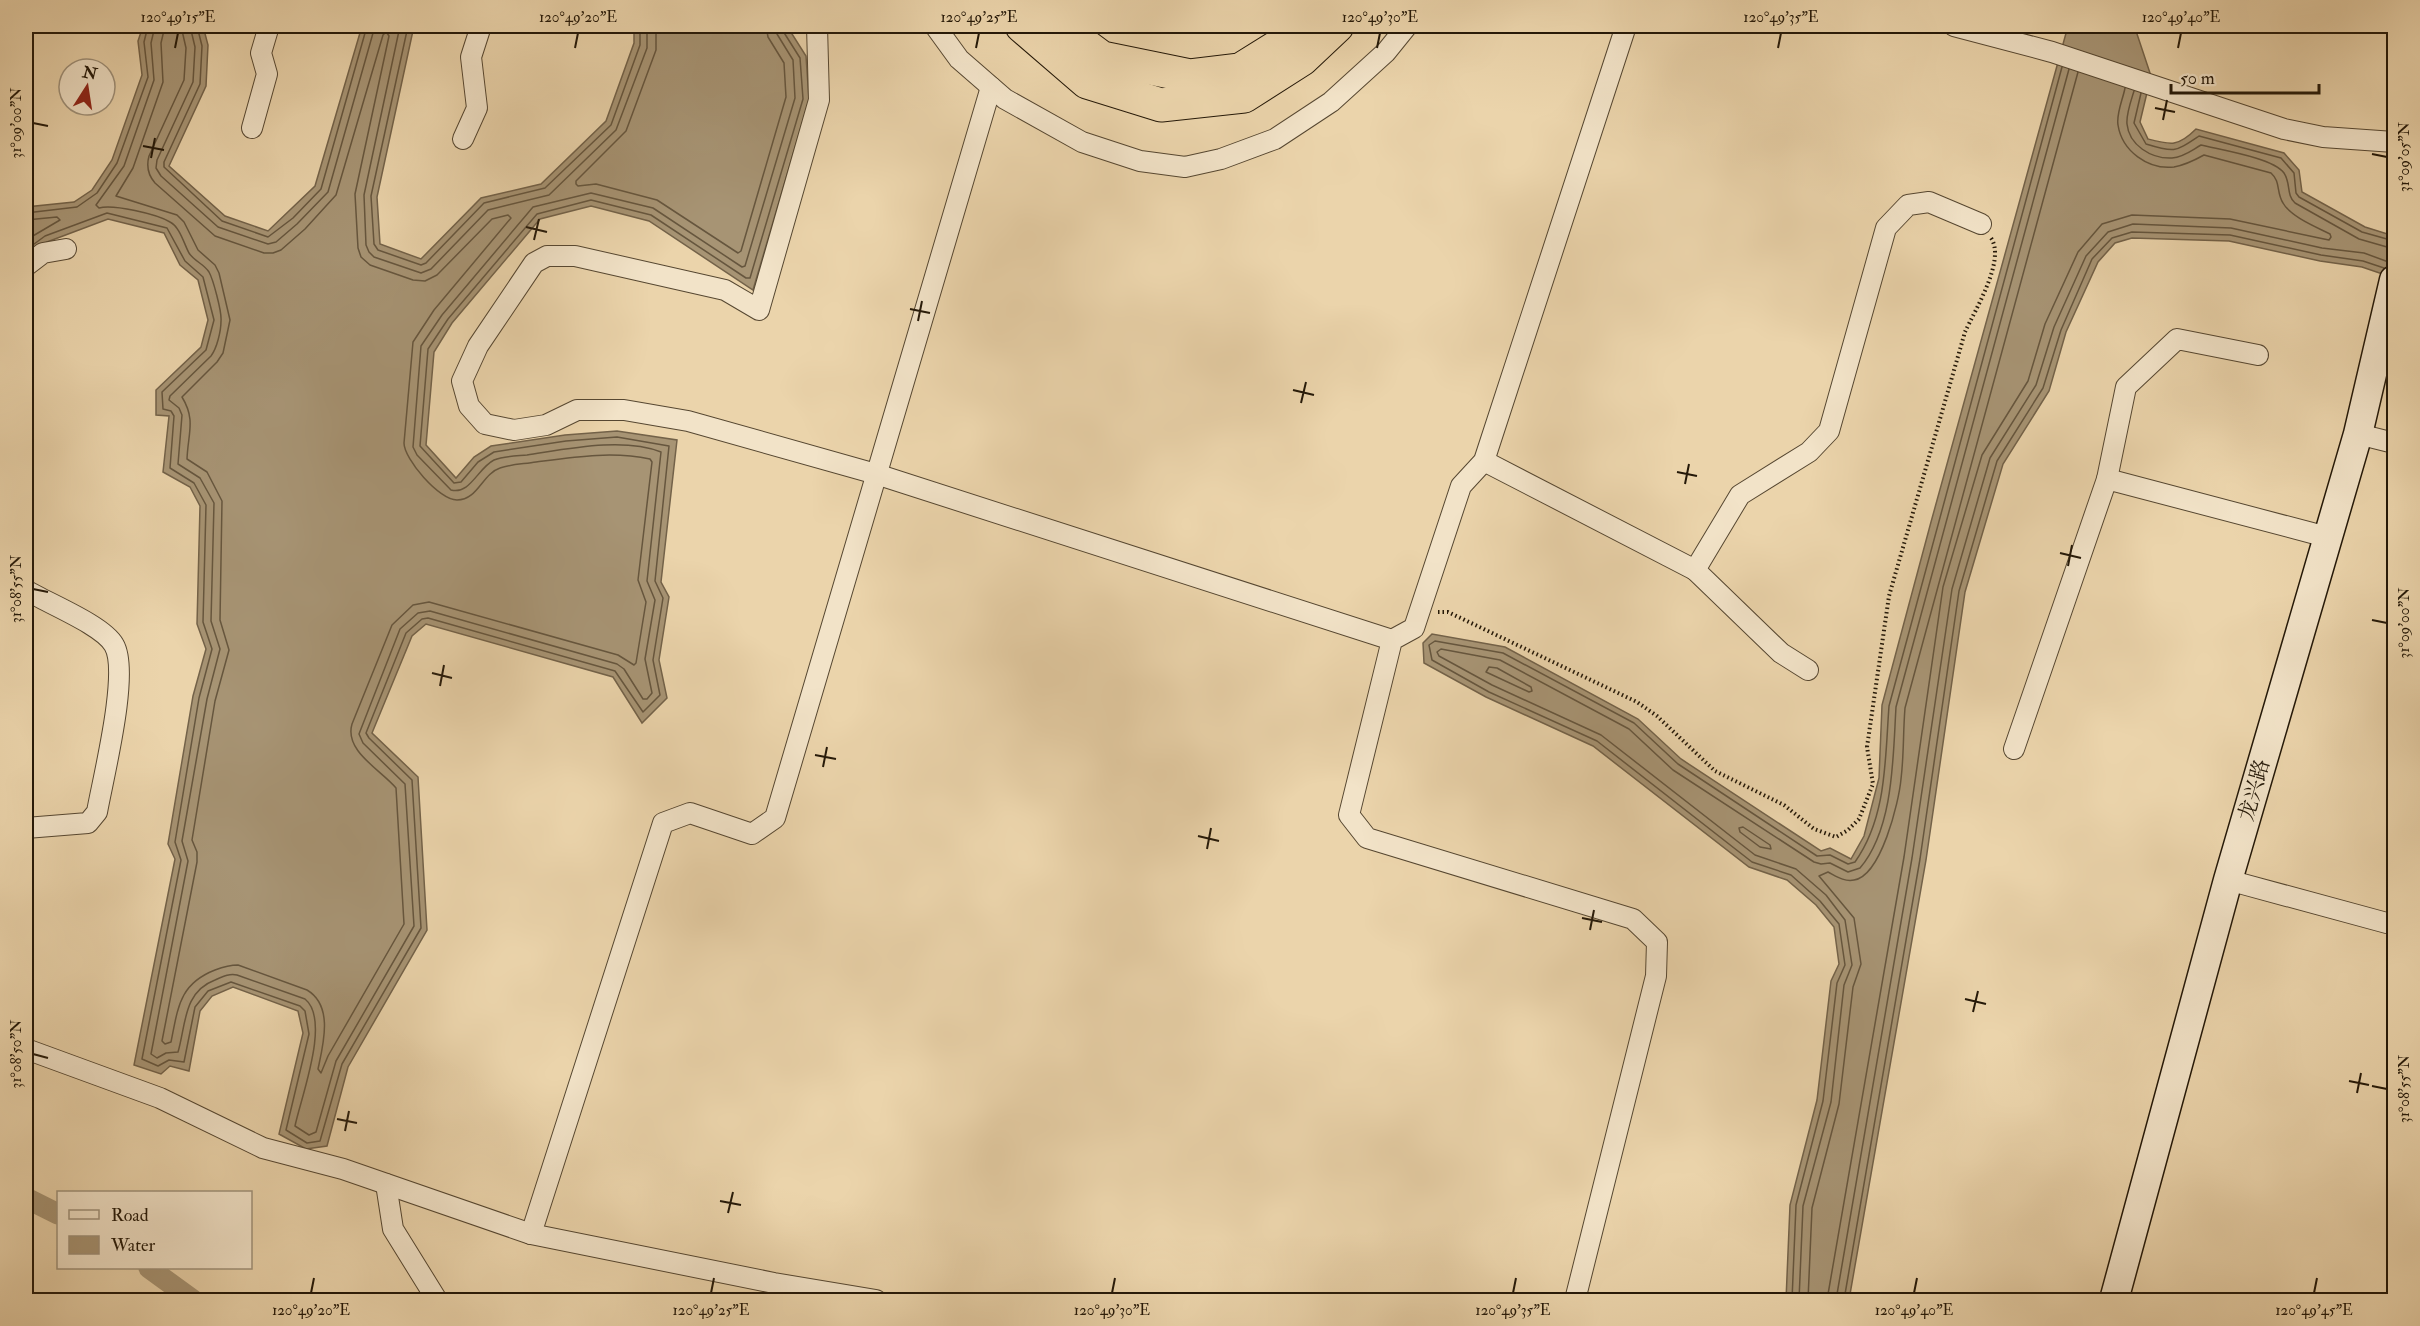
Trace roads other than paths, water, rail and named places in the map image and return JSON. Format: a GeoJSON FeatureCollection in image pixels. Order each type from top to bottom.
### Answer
{"type":"FeatureCollection","features":[{"type":"Feature","properties":{"kind":"highway"},"geometry":{"type":"LineString","coordinates":[[1022,26],[1087,82],[1161,105],[1244,96],[1302,59],[1337,26]]}},
{"type":"Feature","properties":{"kind":"highway"},"geometry":{"type":"LineString","coordinates":[[1059,26],[1102,58],[1190,76],[1240,70],[1298,34],[1305,26]]}},
{"type":"Feature","properties":{"kind":"street"},"geometry":{"type":"LineString","coordinates":[[252,128],[267,74],[261,53],[269,26]]}},
{"type":"Feature","properties":{"kind":"street"},"geometry":{"type":"LineString","coordinates":[[463,139],[477,108],[471,57],[481,26]]}},
{"type":"Feature","properties":{"kind":"street"},"geometry":{"type":"LineString","coordinates":[[817,26],[819,100],[759,310],[725,290],[681,278],[575,256],[547,256],[534,262],[478,346],[462,381],[469,406],[485,424],[514,430],[546,425],[577,410],[624,410],[688,421],[876,474],[1392,640],[1414,628],[1461,486],[1484,462],[1626,26]]}},
{"type":"Feature","properties":{"kind":"street"},"geometry":{"type":"LineString","coordinates":[[935,26],[959,59],[1005,99],[1082,142],[1140,161],[1185,167],[1221,159],[1275,139],[1331,102],[1386,52],[1407,26]]}},
{"type":"Feature","properties":{"kind":"street"},"geometry":{"type":"LineString","coordinates":[[1954,26],[2052,52],[2284,129],[2323,137],[2394,142]]}},
{"type":"Feature","properties":{"kind":"street"},"geometry":{"type":"LineString","coordinates":[[531,1234],[663,823],[690,813],[752,834],[775,818],[991,87]]}},
{"type":"Feature","properties":{"kind":"street"},"geometry":{"type":"LineString","coordinates":[[1695,570],[1740,495],[1809,452],[1829,430],[1886,228],[1908,205],[1929,202],[1980,224]]}},
{"type":"Feature","properties":{"kind":"street"},"geometry":{"type":"LineString","coordinates":[[26,266],[43,253],[66,249]]}},
{"type":"Feature","properties":{"kind":"street","name":"龙兴路"},"geometry":{"type":"LineString","coordinates":[[2114,1300],[2228,880],[2358,434],[2392,290]]}},
{"type":"Feature","properties":{"kind":"street"},"geometry":{"type":"LineString","coordinates":[[2014,749],[2107,479],[2126,387],[2177,339],[2258,355]]}},
{"type":"Feature","properties":{"kind":"street"},"geometry":{"type":"LineString","coordinates":[[2358,434],[2394,443]]}},
{"type":"Feature","properties":{"kind":"street"},"geometry":{"type":"LineString","coordinates":[[1484,462],[1695,570],[1781,653],[1808,670]]}},
{"type":"Feature","properties":{"kind":"street"},"geometry":{"type":"LineString","coordinates":[[2107,479],[2327,537]]}},
{"type":"Feature","properties":{"kind":"street"},"geometry":{"type":"LineString","coordinates":[[26,590],[95,627],[114,644],[120,665],[115,713],[97,812],[88,823],[26,828]]}},
{"type":"Feature","properties":{"kind":"street"},"geometry":{"type":"LineString","coordinates":[[1392,640],[1349,814],[1367,838],[1633,919],[1657,942],[1656,976],[1575,1300]]}},
{"type":"Feature","properties":{"kind":"street"},"geometry":{"type":"LineString","coordinates":[[2228,880],[2394,925]]}},
{"type":"Feature","properties":{"kind":"street"},"geometry":{"type":"LineString","coordinates":[[26,1049],[160,1098],[263,1148],[343,1169],[531,1234],[774,1283],[876,1300]]}},
{"type":"Feature","properties":{"kind":"street"},"geometry":{"type":"LineString","coordinates":[[386,1184],[393,1229],[437,1300]]}},
{"type":"Feature","properties":{"kind":"water"},"geometry":{"type":"Polygon","coordinates":[[[143,26],[203,26],[208,45],[206,86],[169,166],[225,216],[268,231],[315,186],[362,26],[414,26],[377,197],[380,244],[421,259],[481,198],[541,184],[606,121],[634,43],[634,26],[787,26],[806,56],[809,100],[753,290],[649,221],[591,206],[540,219],[452,323],[434,352],[426,445],[456,478],[474,457],[491,446],[565,435],[617,431],[677,440],[661,582],[669,597],[659,660],[667,698],[642,723],[613,677],[426,624],[412,636],[372,733],[418,777],[427,930],[348,1067],[327,1146],[306,1149],[279,1134],[303,1033],[298,1011],[233,987],[212,996],[200,1011],[189,1071],[170,1066],[161,1074],[134,1065],[175,859],[168,844],[193,696],[206,649],[197,624],[200,506],[190,487],[163,472],[169,416],[156,415],[156,390],[201,347],[208,320],[198,280],[180,265],[164,233],[108,219],[47,242],[26,257],[26,207],[74,202],[92,190],[112,160],[142,75],[138,41],[143,26]]]}},
{"type":"Feature","properties":{"kind":"water"},"geometry":{"type":"Polygon","coordinates":[[[2068,26],[2139,26],[2137,34],[2151,76],[2140,122],[2148,139],[2169,143],[2179,142],[2196,129],[2284,153],[2299,170],[2302,192],[2365,227],[2394,236],[2394,278],[2362,267],[2320,261],[2229,241],[2132,238],[2115,243],[2098,262],[2066,332],[2049,391],[2003,464],[1965,592],[1926,860],[1849,1300],[1786,1300],[1790,1205],[1817,1100],[1831,981],[1839,964],[1834,927],[1816,905],[1787,880],[1749,867],[1593,746],[1486,697],[1424,663],[1423,643],[1432,634],[1505,647],[1638,719],[1681,759],[1821,851],[1830,848],[1851,859],[1864,836],[1879,778],[1882,705],[2068,26]]]}},
{"type":"Feature","properties":{"kind":"waterway"},"geometry":{"type":"LineString","coordinates":[[26,1198],[57,1214]]}},
{"type":"Feature","properties":{"kind":"waterway"},"geometry":{"type":"LineString","coordinates":[[150,1269],[193,1300]]}}]}
